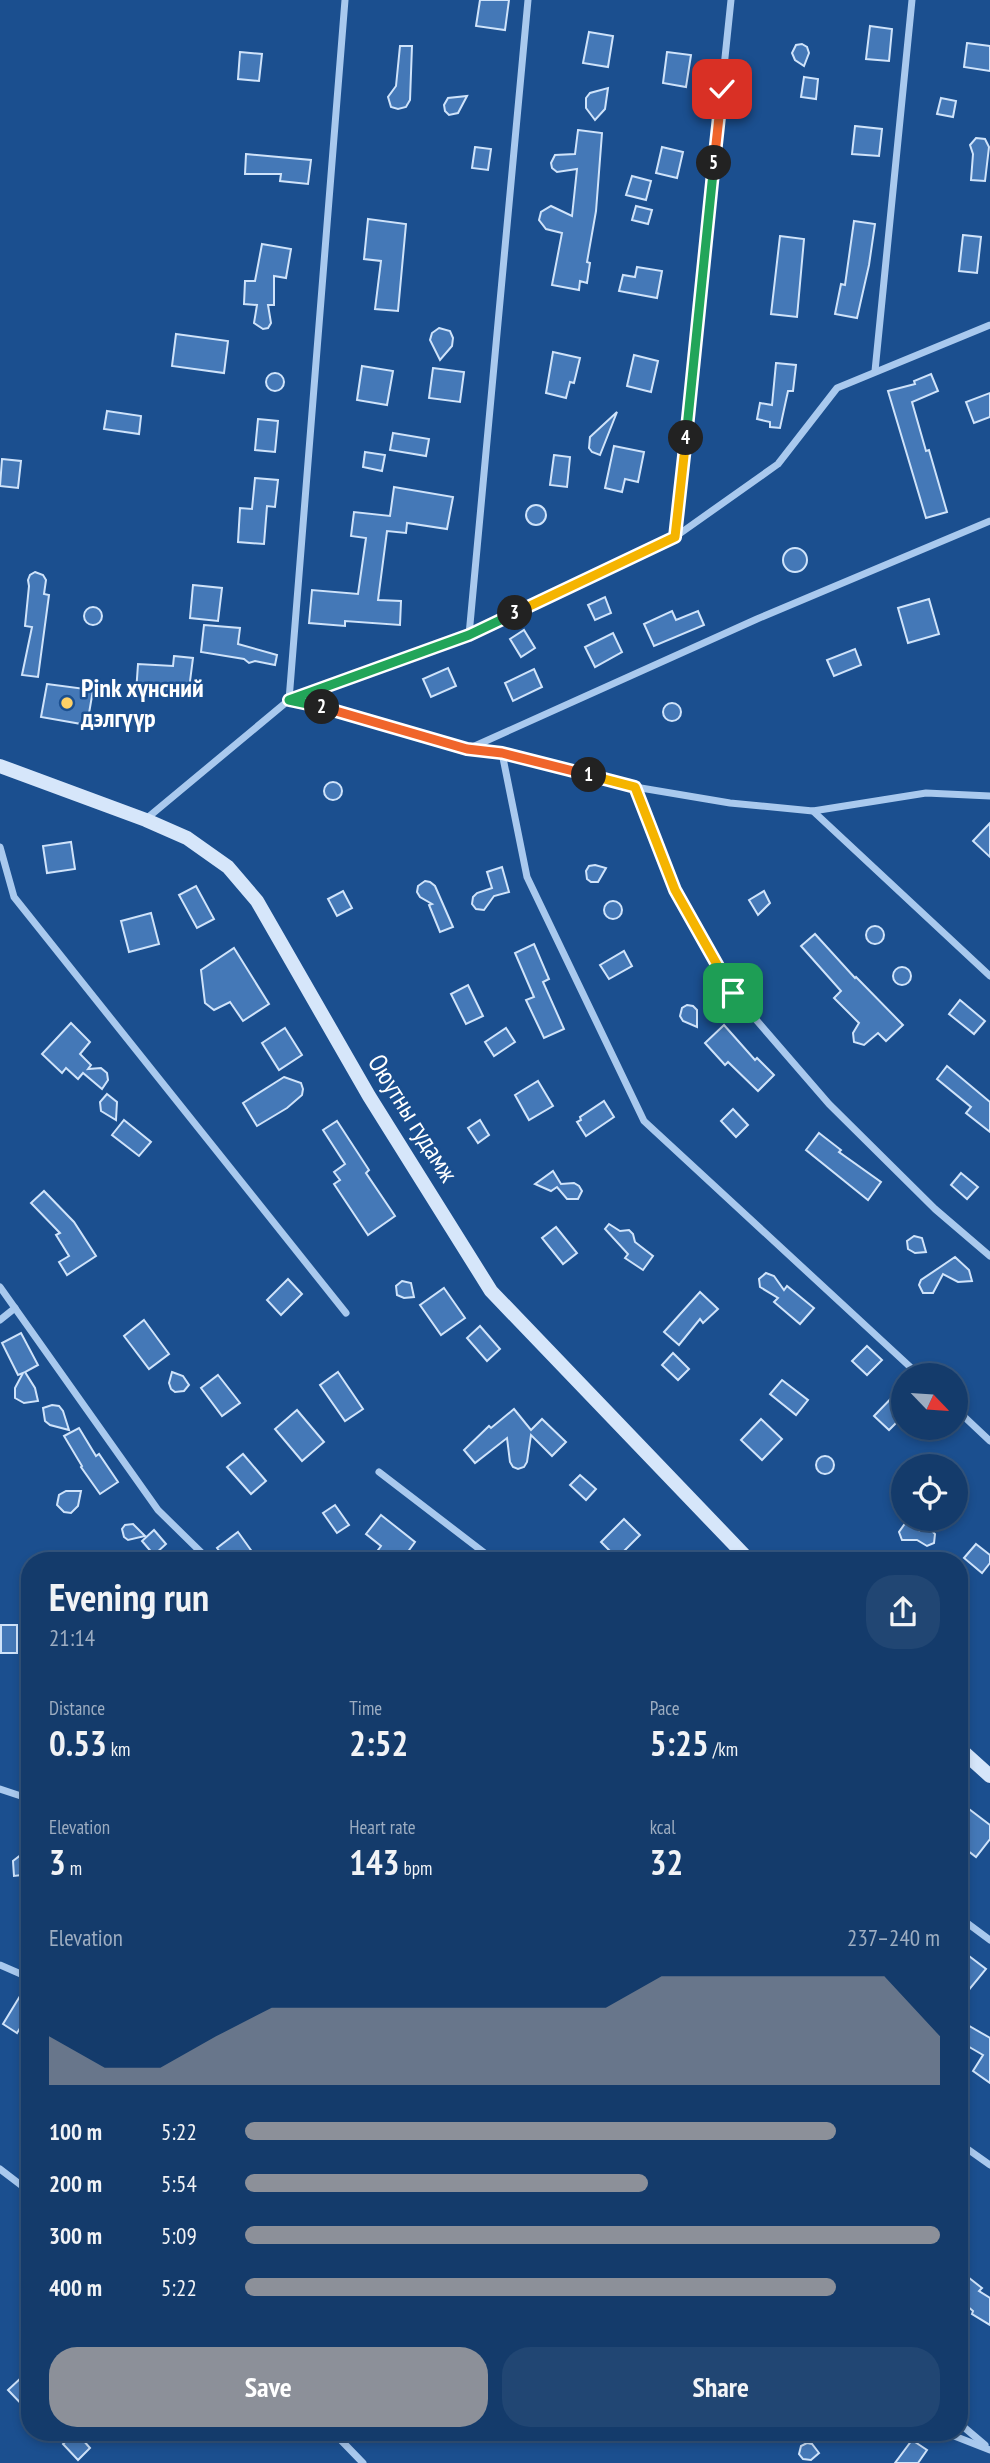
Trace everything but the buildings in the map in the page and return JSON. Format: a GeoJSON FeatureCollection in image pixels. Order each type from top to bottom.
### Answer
{"type":"FeatureCollection","features":[{"type":"Feature","properties":{"kind":"street"},"geometry":{"type":"LineString","coordinates":[[289,700],[345,0]]}},
{"type":"Feature","properties":{"kind":"street"},"geometry":{"type":"LineString","coordinates":[[469,635],[528,0]]}},
{"type":"Feature","properties":{"kind":"street"},"geometry":{"type":"LineString","coordinates":[[675,537],[731,0]]}},
{"type":"Feature","properties":{"kind":"street"},"geometry":{"type":"LineString","coordinates":[[875,371],[912,0]]}},
{"type":"Feature","properties":{"kind":"street"},"geometry":{"type":"LineString","coordinates":[[146,820],[289,700],[469,635],[675,537],[778,464],[838,388],[990,324]]}},
{"type":"Feature","properties":{"kind":"street"},"geometry":{"type":"LineString","coordinates":[[467,749],[757,619],[990,521]]}},
{"type":"Feature","properties":{"kind":"street"},"geometry":{"type":"LineString","coordinates":[[289,700],[334,709],[467,749],[502,753],[635,787],[730,803],[813,811],[926,793],[990,796]]}},
{"type":"Feature","properties":{"kind":"street"},"geometry":{"type":"LineString","coordinates":[[502,753],[527,877],[644,1121],[905,1363]]}},
{"type":"Feature","properties":{"kind":"street","name":"Оюутны гудамж"},"geometry":{"type":"LineString","coordinates":[[0,766],[187,838],[228,867],[257,901],[369,1096],[491,1291],[741,1552]]}},
{"type":"Feature","properties":{"kind":"street"},"geometry":{"type":"LineString","coordinates":[[635,787],[675,890],[733,993],[829,1104],[935,1209],[990,1256]]}},
{"type":"Feature","properties":{"kind":"street"},"geometry":{"type":"LineString","coordinates":[[813,811],[990,975]]}},
{"type":"Feature","properties":{"kind":"street"},"geometry":{"type":"LineString","coordinates":[[0,847],[15,897],[346,1313]]}},
{"type":"Feature","properties":{"kind":"street"},"geometry":{"type":"LineString","coordinates":[[0,1287],[158,1510],[201,1552]]}},
{"type":"Feature","properties":{"kind":"street"},"geometry":{"type":"LineString","coordinates":[[0,1320],[15,1308]]}},
{"type":"Feature","properties":{"kind":"street"},"geometry":{"type":"LineString","coordinates":[[968,1420],[990,1441]]}},
{"type":"Feature","properties":{"kind":"street"},"geometry":{"type":"LineString","coordinates":[[379,1472],[483,1552]]}},
{"type":"Feature","properties":{"kind":"street"},"geometry":{"type":"LineString","coordinates":[[968,1756],[990,1776]]}},
{"type":"Feature","properties":{"kind":"street"},"geometry":{"type":"LineString","coordinates":[[0,1790],[21,1796]]}},
{"type":"Feature","properties":{"kind":"street"},"geometry":{"type":"LineString","coordinates":[[968,1924],[990,1940]]}},
{"type":"Feature","properties":{"kind":"street"},"geometry":{"type":"LineString","coordinates":[[0,1965],[21,1974]]}},
{"type":"Feature","properties":{"kind":"street"},"geometry":{"type":"LineString","coordinates":[[968,2149],[990,2165]]}},
{"type":"Feature","properties":{"kind":"street"},"geometry":{"type":"LineString","coordinates":[[0,2169],[21,2185]]}},
{"type":"Feature","properties":{"kind":"street"},"geometry":{"type":"LineString","coordinates":[[968,2431],[990,2449]]}},
{"type":"Feature","properties":{"kind":"street"},"geometry":{"type":"LineString","coordinates":[[342,2441],[363,2463]]}},
{"type":"Feature","properties":{"kind":"street"},"geometry":{"type":"LineString","coordinates":[[968,2441],[990,2449]]}},
{"type":"Feature","properties":{"kind":"place","name":"Pink хүнсний дэлгүүр"},"geometry":{"type":"Point","coordinates":[67,703]}},
{"type":"Feature","properties":{"kind":"route"},"geometry":{"type":"LineString","coordinates":[[722,89],[675,537],[469,635],[289,700],[334,709],[467,749],[502,753],[635,787],[675,890],[733,993]]}}]}
